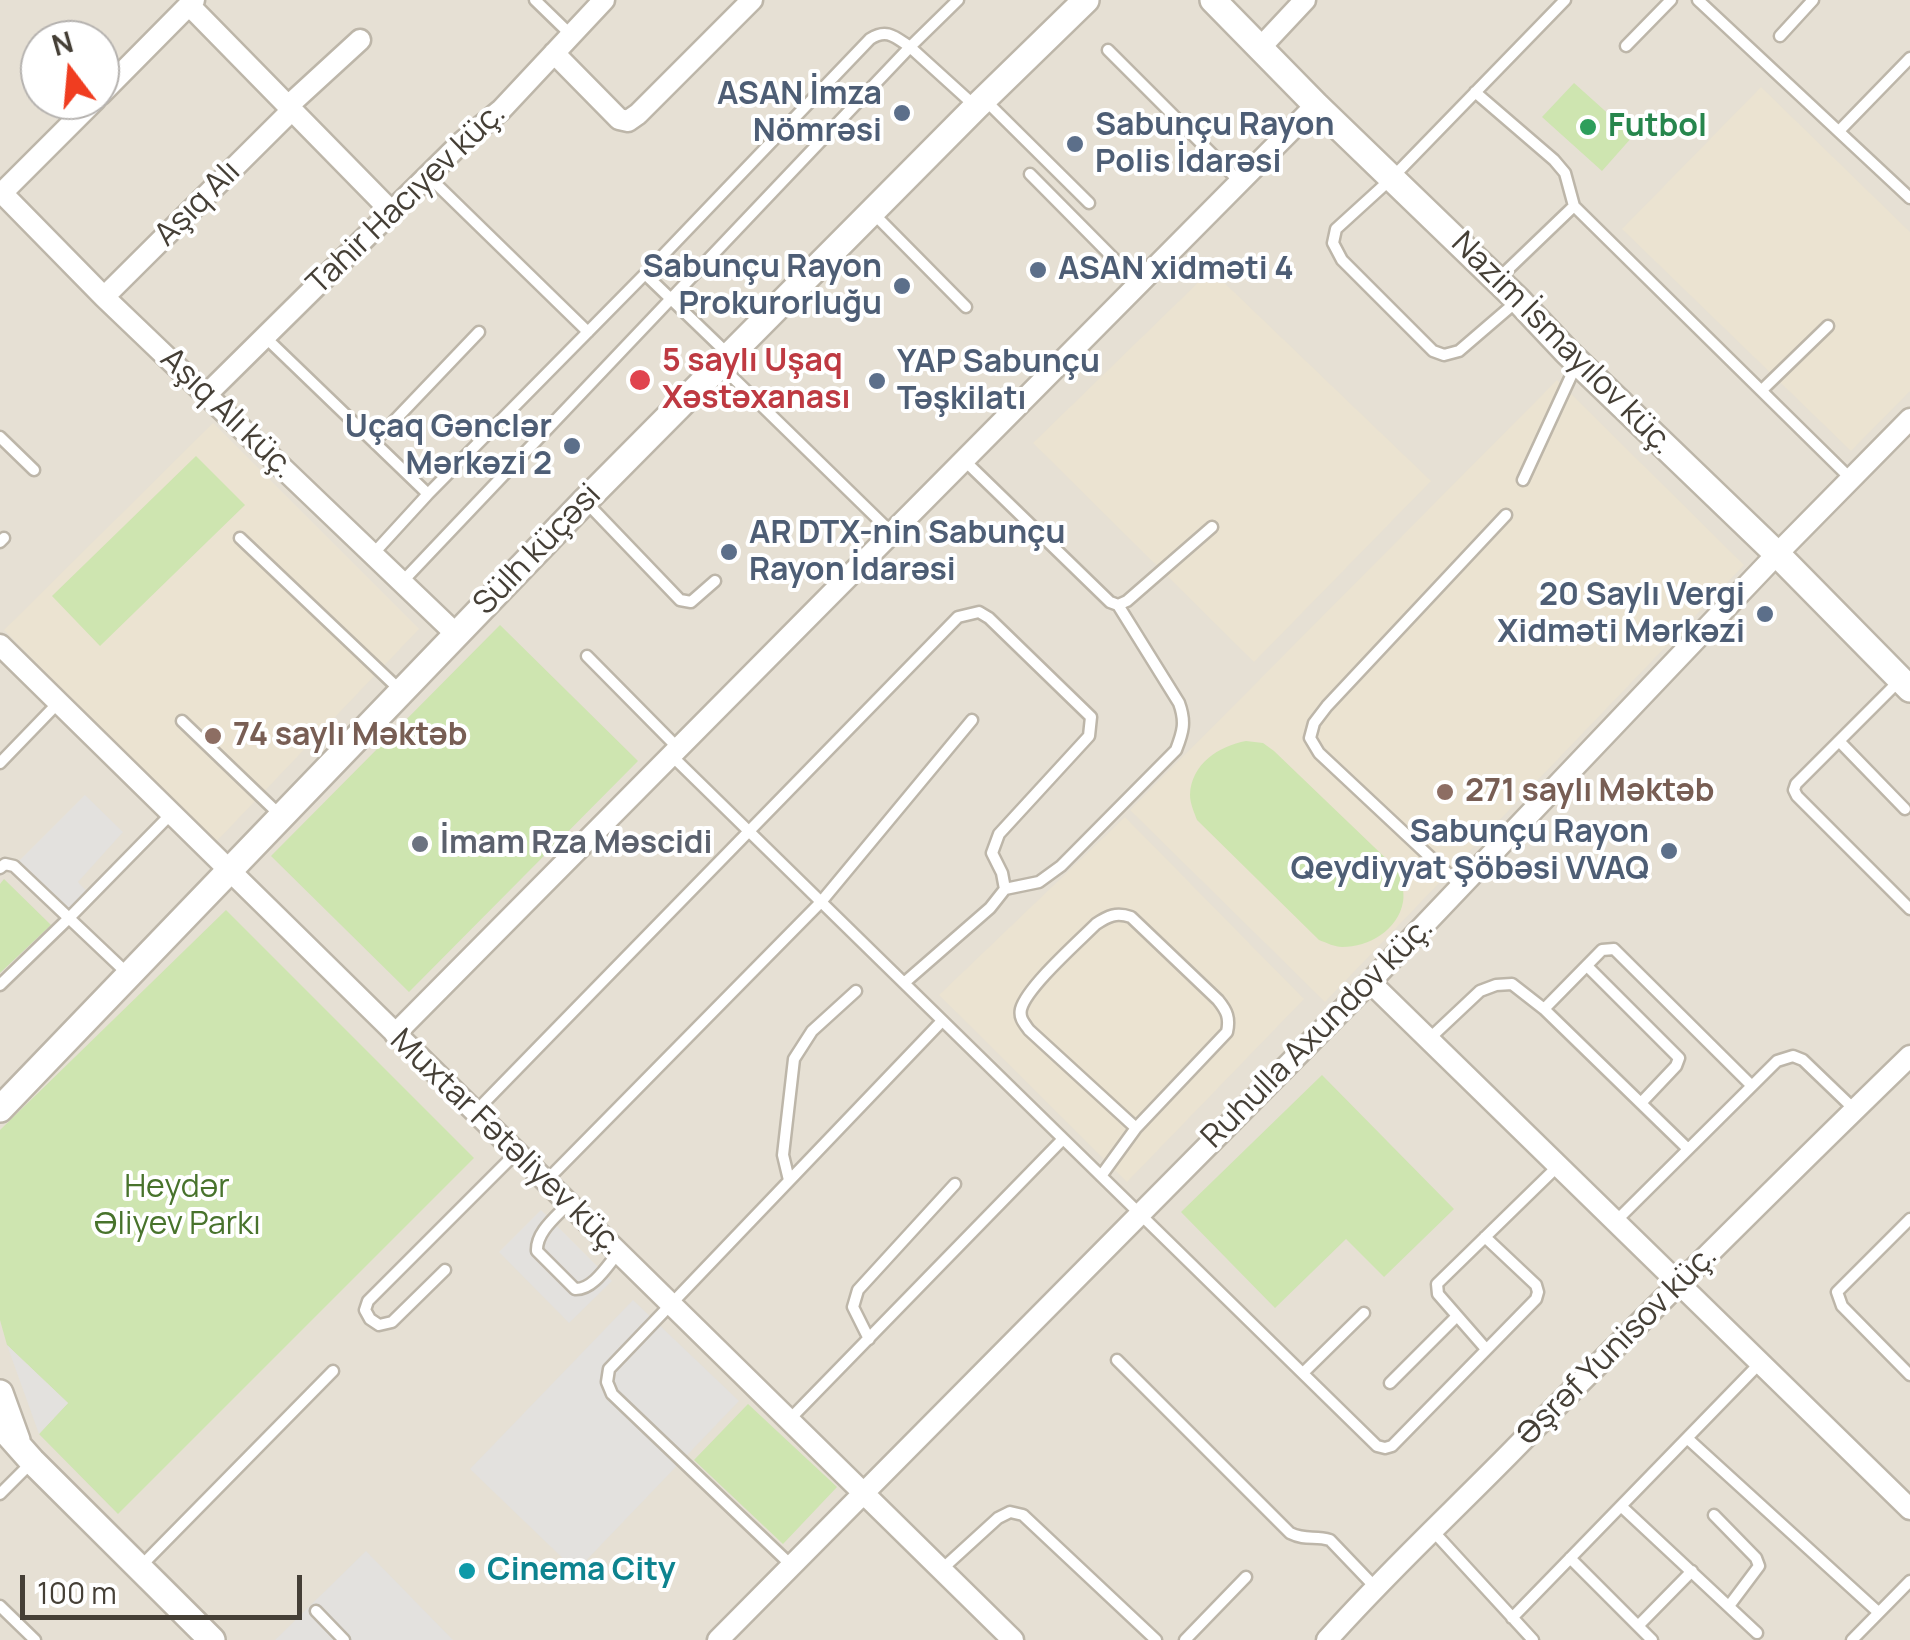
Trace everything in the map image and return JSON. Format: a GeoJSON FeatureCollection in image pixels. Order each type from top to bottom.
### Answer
{"type":"FeatureCollection","features":[{"type":"Feature","properties":{"kind":"street","name":"Tahir Hacıyev küç."},"geometry":{"type":"LineString","coordinates":[[207,394],[461,143],[501,110],[604,0]]}},
{"type":"Feature","properties":{"kind":"street"},"geometry":{"type":"LineString","coordinates":[[554,53],[619,118],[628,121],[752,0]]}},
{"type":"Feature","properties":{"kind":"street","name":"Sülh küçəsi"},"geometry":{"type":"LineString","coordinates":[[0,1108],[585,502],[1086,0]]}},
{"type":"Feature","properties":{"kind":"street","name":"Nazim İsmayılov küç."},"geometry":{"type":"LineString","coordinates":[[1213,0],[1905,684]]}},
{"type":"Feature","properties":{"kind":"street"},"geometry":{"type":"LineString","coordinates":[[1260,48],[1306,0]]}},
{"type":"Feature","properties":{"kind":"street"},"geometry":{"type":"LineString","coordinates":[[120,74],[192,2],[391,211]]}},
{"type":"Feature","properties":{"kind":"street","name":"Aşıq Alı"},"geometry":{"type":"LineString","coordinates":[[104,297],[360,40]]}},
{"type":"Feature","properties":{"kind":"street"},"geometry":{"type":"LineString","coordinates":[[395,1034],[1316,105]]}},
{"type":"Feature","properties":{"kind":"street"},"geometry":{"type":"LineString","coordinates":[[1,193],[75,120]]}},
{"type":"Feature","properties":{"kind":"street","name":"Aşıq Alı küç."},"geometry":{"type":"LineString","coordinates":[[1,193],[456,634]]}},
{"type":"Feature","properties":{"kind":"street","name":"Ruhulla Axundov küç."},"geometry":{"type":"LineString","coordinates":[[718,1640],[1370,982],[1777,554],[1905,433]]}},
{"type":"Feature","properties":{"kind":"street","name":"Muxtar Fətəliyev küç."},"geometry":{"type":"LineString","coordinates":[[3,652],[1013,1640]]}},
{"type":"Feature","properties":{"kind":"street"},"geometry":{"type":"LineString","coordinates":[[1370,982],[1910,1509]]}},
{"type":"Feature","properties":{"kind":"street","name":"Əşrəf Yunisov küç."},"geometry":{"type":"LineString","coordinates":[[1327,1640],[1375,1586],[1910,1056]]}},
{"type":"Feature","properties":{"kind":"street"},"geometry":{"type":"LineString","coordinates":[[0,1392],[27,1455]]}},
{"type":"Feature","properties":{"kind":"street"},"geometry":{"type":"LineString","coordinates":[[0,1425],[212,1640]]}},
{"type":"Feature","properties":{"kind":"lane"},"geometry":{"type":"LineString","coordinates":[[535,0],[571,35]]}},
{"type":"Feature","properties":{"kind":"lane"},"geometry":{"type":"LineString","coordinates":[[402,582],[958,0]]}},
{"type":"Feature","properties":{"kind":"lane"},"geometry":{"type":"LineString","coordinates":[[1518,300],[1459,350],[1444,355],[1433,351],[1342,260],[1333,243],[1336,229],[1392,178],[1565,0]]}},
{"type":"Feature","properties":{"kind":"lane"},"geometry":{"type":"LineString","coordinates":[[1626,46],[1671,0]]}},
{"type":"Feature","properties":{"kind":"lane"},"geometry":{"type":"LineString","coordinates":[[1698,0],[1910,198]]}},
{"type":"Feature","properties":{"kind":"lane"},"geometry":{"type":"LineString","coordinates":[[1780,36],[1812,0]]}},
{"type":"Feature","properties":{"kind":"lane"},"geometry":{"type":"LineString","coordinates":[[373,554],[880,33],[890,33],[910,47],[980,103],[1089,203]]}},
{"type":"Feature","properties":{"kind":"lane"},"geometry":{"type":"LineString","coordinates":[[1108,50],[1240,183]]}},
{"type":"Feature","properties":{"kind":"lane"},"geometry":{"type":"LineString","coordinates":[[1839,131],[1910,58]]}},
{"type":"Feature","properties":{"kind":"lane"},"geometry":{"type":"LineString","coordinates":[[1475,92],[1554,160],[1565,173],[1574,206],[1852,480]]}},
{"type":"Feature","properties":{"kind":"lane"},"geometry":{"type":"LineString","coordinates":[[1030,174],[1140,285]]}},
{"type":"Feature","properties":{"kind":"lane"},"geometry":{"type":"LineString","coordinates":[[428,175],[588,332]]}},
{"type":"Feature","properties":{"kind":"lane"},"geometry":{"type":"LineString","coordinates":[[1497,280],[1574,206]]}},
{"type":"Feature","properties":{"kind":"lane"},"geometry":{"type":"LineString","coordinates":[[872,213],[966,307]]}},
{"type":"Feature","properties":{"kind":"lane"},"geometry":{"type":"LineString","coordinates":[[645,274],[893,534]]}},
{"type":"Feature","properties":{"kind":"lane"},"geometry":{"type":"LineString","coordinates":[[1762,390],[1828,326]]}},
{"type":"Feature","properties":{"kind":"lane"},"geometry":{"type":"LineString","coordinates":[[374,442],[480,332]]}},
{"type":"Feature","properties":{"kind":"lane"},"geometry":{"type":"LineString","coordinates":[[266,337],[428,494]]}},
{"type":"Feature","properties":{"kind":"lane"},"geometry":{"type":"LineString","coordinates":[[1523,480],[1577,362]]}},
{"type":"Feature","properties":{"kind":"lane"},"geometry":{"type":"LineString","coordinates":[[0,437],[34,470]]}},
{"type":"Feature","properties":{"kind":"lane"},"geometry":{"type":"LineString","coordinates":[[965,461],[1110,602],[1127,602],[1212,527]]}},
{"type":"Feature","properties":{"kind":"lane"},"geometry":{"type":"LineString","coordinates":[[585,502],[680,600],[692,602],[714,581]]}},
{"type":"Feature","properties":{"kind":"lane"},"geometry":{"type":"LineString","coordinates":[[1462,887],[1319,753],[1310,738],[1314,723],[1328,706],[1506,514]]}},
{"type":"Feature","properties":{"kind":"lane"},"geometry":{"type":"LineString","coordinates":[[240,538],[402,692]]}},
{"type":"Feature","properties":{"kind":"lane"},"geometry":{"type":"LineString","coordinates":[[904,983],[990,908],[1005,889],[1040,882],[1061,866],[1176,750],[1184,728],[1179,703],[1118,604]]}},
{"type":"Feature","properties":{"kind":"lane"},"geometry":{"type":"LineString","coordinates":[[474,1112],[958,616],[979,612],[1091,717],[1089,736],[999,834],[992,853],[1005,889]]}},
{"type":"Feature","properties":{"kind":"lane"},"geometry":{"type":"LineString","coordinates":[[587,656],[748,831],[1377,1446],[1392,1446],[1536,1299],[1536,1285],[1485,1237]]}},
{"type":"Feature","properties":{"kind":"lane"},"geometry":{"type":"LineString","coordinates":[[1905,684],[1796,784],[1796,796],[1910,909]]}},
{"type":"Feature","properties":{"kind":"lane"},"geometry":{"type":"LineString","coordinates":[[0,763],[59,703]]}},
{"type":"Feature","properties":{"kind":"lane"},"geometry":{"type":"LineString","coordinates":[[545,1182],[821,902],[972,720]]}},
{"type":"Feature","properties":{"kind":"lane"},"geometry":{"type":"LineString","coordinates":[[182,721],[282,817]]}},
{"type":"Feature","properties":{"kind":"lane"},"geometry":{"type":"LineString","coordinates":[[1839,741],[1904,809]]}},
{"type":"Feature","properties":{"kind":"lane"},"geometry":{"type":"LineString","coordinates":[[0,985],[171,814]]}},
{"type":"Feature","properties":{"kind":"lane"},"geometry":{"type":"LineString","coordinates":[[0,868],[5,864],[14,866],[130,976]]}},
{"type":"Feature","properties":{"kind":"lane"},"geometry":{"type":"LineString","coordinates":[[1101,1176],[1136,1128],[1227,1032],[1229,1022],[1218,1000],[1131,917],[1120,913],[1096,924],[1030,993],[1021,1009],[1021,1018],[1136,1128]]}},
{"type":"Feature","properties":{"kind":"lane"},"geometry":{"type":"LineString","coordinates":[[1544,1009],[1602,950],[1614,949],[1752,1085]]}},
{"type":"Feature","properties":{"kind":"lane"},"geometry":{"type":"LineString","coordinates":[[1587,966],[1679,1058],[1641,1103]]}},
{"type":"Feature","properties":{"kind":"lane"},"geometry":{"type":"LineString","coordinates":[[1429,1039],[1480,991],[1512,984],[1544,1009],[1688,1149]]}},
{"type":"Feature","properties":{"kind":"lane"},"geometry":{"type":"LineString","coordinates":[[789,1180],[783,1155],[794,1059],[812,1031],[856,990]]}},
{"type":"Feature","properties":{"kind":"lane"},"geometry":{"type":"LineString","coordinates":[[792,1564],[612,1394],[607,1382],[609,1369],[942,1021]]}},
{"type":"Feature","properties":{"kind":"lane"},"geometry":{"type":"LineString","coordinates":[[1615,1222],[1777,1061],[1792,1056],[1803,1060],[1854,1110]]}},
{"type":"Feature","properties":{"kind":"lane"},"geometry":{"type":"LineString","coordinates":[[788,1420],[1064,1139]]}},
{"type":"Feature","properties":{"kind":"lane"},"geometry":{"type":"LineString","coordinates":[[445,1270],[392,1322],[379,1325],[365,1310],[368,1301],[516,1153]]}},
{"type":"Feature","properties":{"kind":"lane"},"geometry":{"type":"LineString","coordinates":[[1486,1349],[1438,1294],[1437,1284],[1558,1166]]}},
{"type":"Feature","properties":{"kind":"lane"},"geometry":{"type":"LineString","coordinates":[[869,1339],[853,1307],[858,1290],[955,1184]]}},
{"type":"Feature","properties":{"kind":"lane"},"geometry":{"type":"LineString","coordinates":[[568,1204],[536,1243],[536,1251],[575,1288],[582,1290],[618,1254]]}},
{"type":"Feature","properties":{"kind":"lane"},"geometry":{"type":"LineString","coordinates":[[1910,1219],[1837,1292],[1842,1306],[1910,1375]]}},
{"type":"Feature","properties":{"kind":"lane"},"geometry":{"type":"LineString","coordinates":[[1303,1374],[1364,1313]]}},
{"type":"Feature","properties":{"kind":"lane"},"geometry":{"type":"LineString","coordinates":[[1390,1384],[1458,1316]]}},
{"type":"Feature","properties":{"kind":"lane"},"geometry":{"type":"LineString","coordinates":[[1117,1360],[1290,1533],[1306,1539],[1330,1540],[1375,1586]]}},
{"type":"Feature","properties":{"kind":"lane"},"geometry":{"type":"LineString","coordinates":[[1512,1618],[1760,1363]]}},
{"type":"Feature","properties":{"kind":"lane"},"geometry":{"type":"LineString","coordinates":[[139,1568],[333,1370]]}},
{"type":"Feature","properties":{"kind":"lane"},"geometry":{"type":"LineString","coordinates":[[1687,1438],[1878,1612]]}},
{"type":"Feature","properties":{"kind":"lane"},"geometry":{"type":"LineString","coordinates":[[0,1494],[27,1455]]}},
{"type":"Feature","properties":{"kind":"lane"},"geometry":{"type":"LineString","coordinates":[[1622,1506],[1757,1633]]}},
{"type":"Feature","properties":{"kind":"lane"},"geometry":{"type":"LineString","coordinates":[[941,1570],[998,1518],[1010,1512],[1023,1515],[1156,1640]]}},
{"type":"Feature","properties":{"kind":"lane"},"geometry":{"type":"LineString","coordinates":[[1714,1515],[1756,1558],[1758,1566],[1729,1606]]}},
{"type":"Feature","properties":{"kind":"lane"},"geometry":{"type":"LineString","coordinates":[[1433,1532],[1533,1640]]}},
{"type":"Feature","properties":{"kind":"lane"},"geometry":{"type":"LineString","coordinates":[[1570,1558],[1652,1640]]}},
{"type":"Feature","properties":{"kind":"lane"},"geometry":{"type":"LineString","coordinates":[[1638,1626],[1692,1572]]}},
{"type":"Feature","properties":{"kind":"lane"},"geometry":{"type":"LineString","coordinates":[[1186,1640],[1246,1577]]}},
{"type":"Feature","properties":{"kind":"lane"},"geometry":{"type":"LineString","coordinates":[[1852,1640],[1910,1581]]}},
{"type":"Feature","properties":{"kind":"lane"},"geometry":{"type":"LineString","coordinates":[[0,1606],[35,1640]]}},
{"type":"Feature","properties":{"kind":"lane"},"geometry":{"type":"LineString","coordinates":[[316,1611],[344,1640]]}},
{"type":"Feature","properties":{"kind":"shaded area"},"geometry":{"type":"Polygon","coordinates":[[[0,0],[1910,0],[1910,1640],[0,1640],[0,0]]]}},
{"type":"Feature","properties":{"kind":"shaded area"},"geometry":{"type":"Polygon","coordinates":[[[1761,87],[1910,232],[1910,391],[1851,451],[1622,229],[1761,87]]]}},
{"type":"Feature","properties":{"kind":"shaded area"},"geometry":{"type":"Polygon","coordinates":[[[1211,270],[1431,481],[1254,662],[1033,443],[1211,270]]]}},
{"type":"Feature","properties":{"kind":"shaded area"},"geometry":{"type":"Polygon","coordinates":[[[1557,380],[1744,565],[1325,1002],[1130,810],[1557,380]]]}},
{"type":"Feature","properties":{"kind":"shaded area","name":"74 saylı Məktəb"},"geometry":{"type":"Polygon","coordinates":[[[213,423],[419,629],[215,843],[4,630],[213,423]]]}},
{"type":"Feature","properties":{"kind":"shaded area"},"geometry":{"type":"Polygon","coordinates":[[[85,795],[123,832],[78,882],[91,896],[69,918],[14,866],[85,795]]]}},
{"type":"Feature","properties":{"kind":"shaded area"},"geometry":{"type":"Polygon","coordinates":[[[1125,817],[1304,999],[1127,1182],[939,995],[1125,817]]]}},
{"type":"Feature","properties":{"kind":"shaded area"},"geometry":{"type":"Polygon","coordinates":[[[541,1210],[612,1281],[569,1323],[499,1252],[541,1210]]]}},
{"type":"Feature","properties":{"kind":"shaded area"},"geometry":{"type":"Polygon","coordinates":[[[633,1300],[739,1401],[576,1571],[470,1469],[633,1300]]]}},
{"type":"Feature","properties":{"kind":"shaded area"},"geometry":{"type":"Polygon","coordinates":[[[7,1345],[68,1403],[39,1434],[7,1345]]]}},
{"type":"Feature","properties":{"kind":"shaded area"},"geometry":{"type":"Polygon","coordinates":[[[366,1551],[453,1640],[275,1640],[366,1551]]]}},
{"type":"Feature","properties":{"kind":"green space","name":"Futbol"},"geometry":{"type":"Polygon","coordinates":[[[1574,83],[1633,136],[1602,171],[1542,117],[1574,83]]]}},
{"type":"Feature","properties":{"kind":"green space"},"geometry":{"type":"Polygon","coordinates":[[[196,456],[245,505],[100,646],[52,596],[196,456]]]}},
{"type":"Feature","properties":{"kind":"green space"},"geometry":{"type":"Polygon","coordinates":[[[500,625],[638,761],[409,992],[271,856],[500,625]]]}},
{"type":"Feature","properties":{"kind":"green space"},"geometry":{"type":"Polygon","coordinates":[[[1246,741],[1263,743],[1274,751],[1398,870],[1403,902],[1395,921],[1381,935],[1352,946],[1319,940],[1197,820],[1190,795],[1195,774],[1217,752],[1246,741]]]}},
{"type":"Feature","properties":{"kind":"green space"},"geometry":{"type":"Polygon","coordinates":[[[4,879],[51,925],[0,973],[0,884],[4,879]]]}},
{"type":"Feature","properties":{"kind":"green space","name":"Heydər Əliyev Parkı"},"geometry":{"type":"Polygon","coordinates":[[[226,910],[474,1158],[118,1514],[39,1434],[68,1403],[7,1345],[0,1320],[0,1130],[226,910]]]}},
{"type":"Feature","properties":{"kind":"green space"},"geometry":{"type":"Polygon","coordinates":[[[1322,1075],[1454,1209],[1384,1277],[1346,1239],[1275,1308],[1181,1212],[1322,1075]]]}},
{"type":"Feature","properties":{"kind":"green space"},"geometry":{"type":"Polygon","coordinates":[[[748,1404],[837,1487],[783,1544],[694,1460],[748,1404]]]}},
{"type":"Feature","properties":{"kind":"place","name":"ASAN İmza Nömrəsi"},"geometry":{"type":"Point","coordinates":[902,113]}},
{"type":"Feature","properties":{"kind":"place","name":"Futbol"},"geometry":{"type":"Point","coordinates":[1588,127]}},
{"type":"Feature","properties":{"kind":"place","name":"Sabunçu Rayon Polis İdarəsi"},"geometry":{"type":"Point","coordinates":[1075,144]}},
{"type":"Feature","properties":{"kind":"place","name":"ASAN xidməti 4"},"geometry":{"type":"Point","coordinates":[1038,270]}},
{"type":"Feature","properties":{"kind":"place","name":"Sabunçu Rayon Prokurorluğu"},"geometry":{"type":"Point","coordinates":[902,286]}},
{"type":"Feature","properties":{"kind":"place","name":"5 saylı Uşaq Xəstəxanası"},"geometry":{"type":"Point","coordinates":[640,380]}},
{"type":"Feature","properties":{"kind":"place","name":"YAP Sabunçu Təşkilatı"},"geometry":{"type":"Point","coordinates":[877,381]}},
{"type":"Feature","properties":{"kind":"place","name":"Uçaq Gənclər Mərkəzi 2"},"geometry":{"type":"Point","coordinates":[572,446]}},
{"type":"Feature","properties":{"kind":"place","name":"AR DTX-nin Sabunçu Rayon İdarəsi"},"geometry":{"type":"Point","coordinates":[729,552]}},
{"type":"Feature","properties":{"kind":"place","name":"20 Saylı Vergi Xidməti Mərkəzi"},"geometry":{"type":"Point","coordinates":[1765,614]}},
{"type":"Feature","properties":{"kind":"place","name":"74 saylı Məktəb"},"geometry":{"type":"Point","coordinates":[213,736]}},
{"type":"Feature","properties":{"kind":"place","name":"271 saylı Məktəb"},"geometry":{"type":"Point","coordinates":[1445,792]}},
{"type":"Feature","properties":{"kind":"place","name":"İmam Rza Məscidi"},"geometry":{"type":"Point","coordinates":[420,844]}},
{"type":"Feature","properties":{"kind":"place","name":"Sabunçu Rayon Qeydiyyat Şöbəsi VVAQ"},"geometry":{"type":"Point","coordinates":[1669,851]}},
{"type":"Feature","properties":{"kind":"place","name":"Cinema City"},"geometry":{"type":"Point","coordinates":[467,1571]}}]}
